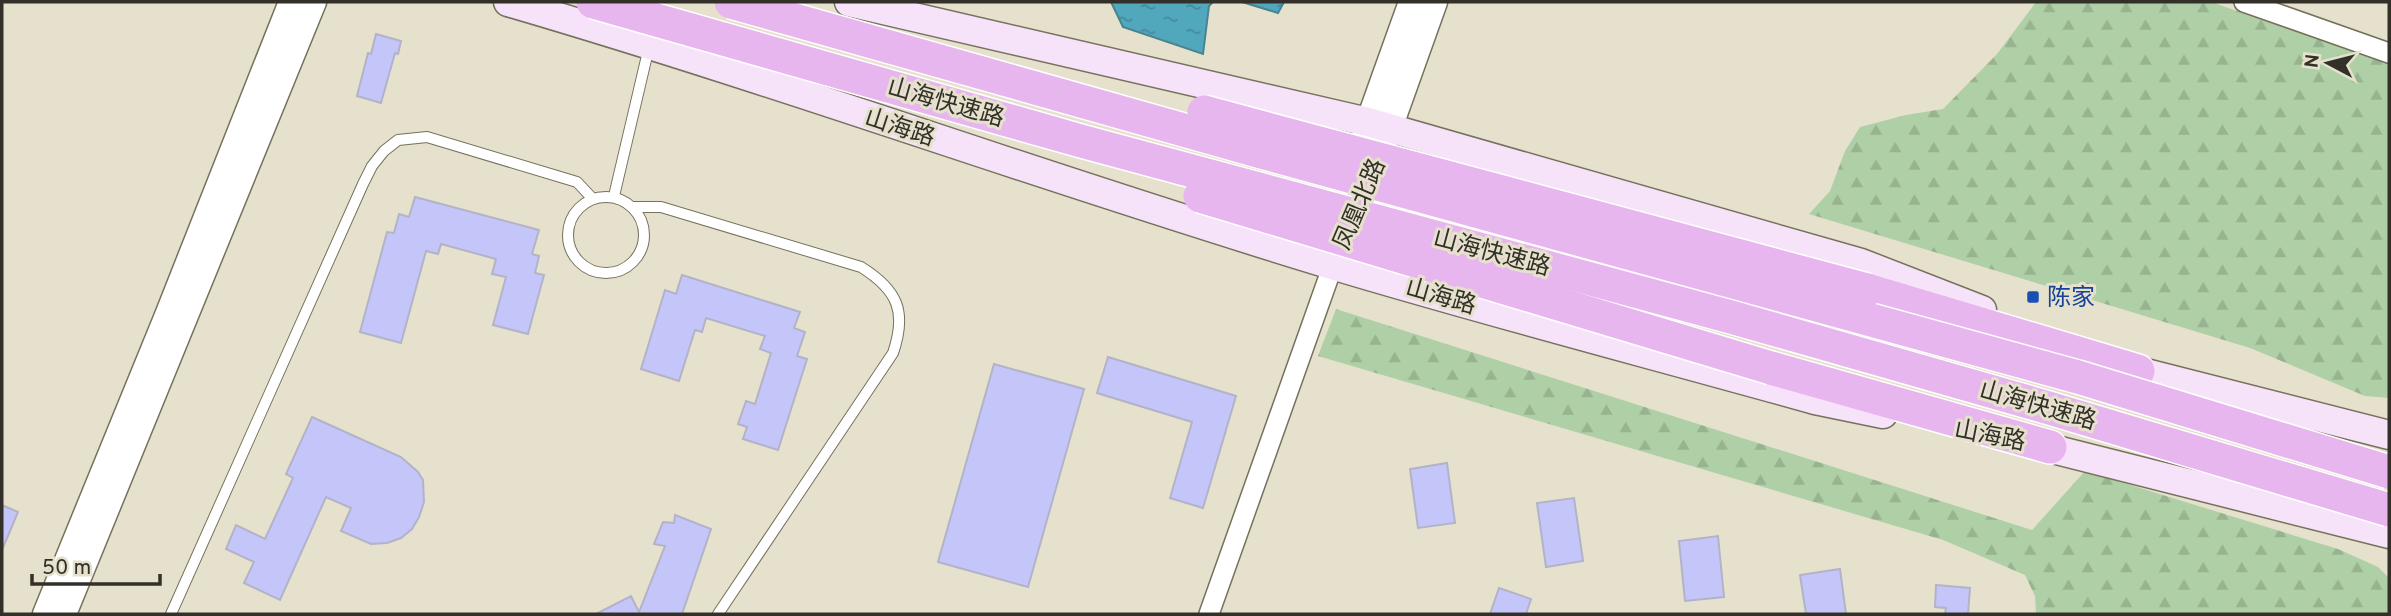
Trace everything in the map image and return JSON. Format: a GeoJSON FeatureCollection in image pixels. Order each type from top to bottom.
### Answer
{"type":"FeatureCollection","features":[{"type":"Feature","properties":{"kind":"highway","name":"山海快速路"},"geometry":{"type":"LineString","coordinates":[[593,2],[1068,137],[1745,321],[2049,408],[2389,510]]}},
{"type":"Feature","properties":{"kind":"highway","name":"山海快速路"},"geometry":{"type":"LineString","coordinates":[[731,2],[2078,377],[2389,472]]}},
{"type":"Feature","properties":{"kind":"highway"},"geometry":{"type":"LineString","coordinates":[[632,13],[972,129],[1771,368],[2050,447]]}},
{"type":"Feature","properties":{"kind":"highway"},"geometry":{"type":"LineString","coordinates":[[906,51],[1128,91],[1867,289],[2138,371]]}},
{"type":"Feature","properties":{"kind":"main road","name":"山海路"},"geometry":{"type":"LineString","coordinates":[[508,2],[650,43],[1000,160],[1333,265],[1815,400],[2050,447],[2389,534]]}},
{"type":"Feature","properties":{"kind":"main road"},"geometry":{"type":"LineString","coordinates":[[849,2],[1379,125],[1861,263],[2138,371],[2389,435]]}},
{"type":"Feature","properties":{"kind":"street"},"geometry":{"type":"LineString","coordinates":[[45,614],[291,2]]}},
{"type":"Feature","properties":{"kind":"street"},"geometry":{"type":"LineString","coordinates":[[64,614],[314,2]]}},
{"type":"Feature","properties":{"kind":"street","name":"凤凰北路"},"geometry":{"type":"LineString","coordinates":[[1333,265],[1379,125],[1411,2]]}},
{"type":"Feature","properties":{"kind":"street","name":"凤凰北路"},"geometry":{"type":"LineString","coordinates":[[1379,125],[1435,2]]}},
{"type":"Feature","properties":{"kind":"street"},"geometry":{"type":"LineString","coordinates":[[2244,2],[2389,53]]}},
{"type":"Feature","properties":{"kind":"street"},"geometry":{"type":"LineString","coordinates":[[1209,614],[1333,265]]}},
{"type":"Feature","properties":{"kind":"street"},"geometry":{"type":"LineString","coordinates":[[1198,614],[1238,530]]}},
{"type":"Feature","properties":{"kind":"lane"},"geometry":{"type":"LineString","coordinates":[[614,196],[650,43]]}},
{"type":"Feature","properties":{"kind":"lane"},"geometry":{"type":"LineString","coordinates":[[171,614],[363,184],[384,151],[398,140],[427,136],[577,182],[592,198]]}},
{"type":"Feature","properties":{"kind":"lane"},"geometry":{"type":"LineString","coordinates":[[614,196],[633,207],[644,226],[643,248],[630,266],[609,274],[588,270],[572,255],[567,233],[574,212],[592,198],[614,196]]}},
{"type":"Feature","properties":{"kind":"lane"},"geometry":{"type":"LineString","coordinates":[[633,207],[661,207],[861,267],[885,285],[896,299],[900,313],[900,334],[894,353],[718,614]]}},
{"type":"Feature","properties":{"kind":"green space"},"geometry":{"type":"Polygon","coordinates":[[[2036,2],[2211,2],[2389,63],[2389,398],[2365,396],[2250,348],[1809,214],[1830,191],[1845,151],[1860,127],[1943,109],[1997,54],[2036,2]]]}},
{"type":"Feature","properties":{"kind":"green space"},"geometry":{"type":"Polygon","coordinates":[[[1336,309],[2032,530],[2085,471],[2338,549],[2378,567],[2389,578],[2389,614],[2036,614],[2035,596],[2025,575],[1943,540],[1318,356],[1336,309]]]}},
{"type":"Feature","properties":{"kind":"water"},"geometry":{"type":"Polygon","coordinates":[[[1111,2],[1213,2],[1209,6],[1203,54],[1123,27],[1111,2]]]}},
{"type":"Feature","properties":{"kind":"water"},"geometry":{"type":"Polygon","coordinates":[[[1242,2],[1284,2],[1278,13],[1242,2]]]}},
{"type":"Feature","properties":{"kind":"building"},"geometry":{"type":"Polygon","coordinates":[[[376,34],[401,41],[381,103],[357,96],[376,34]]]}},
{"type":"Feature","properties":{"kind":"building"},"geometry":{"type":"Polygon","coordinates":[[[415,197],[539,230],[532,254],[539,256],[535,273],[544,275],[528,334],[493,325],[506,277],[492,274],[496,259],[441,244],[438,254],[426,251],[401,343],[360,332],[387,232],[394,233],[399,214],[409,217],[415,197]]]}},
{"type":"Feature","properties":{"kind":"building"},"geometry":{"type":"Polygon","coordinates":[[[682,275],[800,312],[794,328],[805,332],[797,356],[807,359],[778,450],[743,439],[747,427],[738,424],[746,401],[755,404],[771,353],[760,349],[765,336],[706,318],[702,332],[695,330],[679,381],[641,369],[665,290],[676,294],[682,275]]]}},
{"type":"Feature","properties":{"kind":"building"},"geometry":{"type":"Polygon","coordinates":[[[1108,357],[1236,396],[1203,508],[1170,498],[1192,422],[1097,393],[1108,357]]]}},
{"type":"Feature","properties":{"kind":"building"},"geometry":{"type":"Polygon","coordinates":[[[994,364],[1084,389],[1028,587],[938,562],[994,364]]]}},
{"type":"Feature","properties":{"kind":"building"},"geometry":{"type":"Polygon","coordinates":[[[312,417],[401,457],[423,480],[424,502],[412,529],[401,538],[387,543],[371,544],[341,531],[351,508],[326,497],[280,600],[244,583],[254,562],[226,549],[236,525],[265,539],[293,478],[286,474],[312,417]]]}},
{"type":"Feature","properties":{"kind":"building"},"geometry":{"type":"Polygon","coordinates":[[[1447,463],[1455,523],[1418,528],[1410,469],[1447,463]]]}},
{"type":"Feature","properties":{"kind":"building"},"geometry":{"type":"Polygon","coordinates":[[[1574,498],[1583,561],[1546,567],[1537,503],[1574,498]]]}},
{"type":"Feature","properties":{"kind":"building"},"geometry":{"type":"Polygon","coordinates":[[[2,505],[18,512],[2,550],[2,505]]]}},
{"type":"Feature","properties":{"kind":"building"},"geometry":{"type":"Polygon","coordinates":[[[675,515],[711,529],[682,614],[596,614],[631,596],[639,612],[665,546],[654,544],[663,522],[674,523],[675,515]]]}},
{"type":"Feature","properties":{"kind":"building"},"geometry":{"type":"Polygon","coordinates":[[[1718,536],[1724,597],[1685,601],[1679,541],[1718,536]]]}},
{"type":"Feature","properties":{"kind":"building"},"geometry":{"type":"Polygon","coordinates":[[[1840,569],[1846,614],[1806,614],[1800,575],[1840,569]]]}},
{"type":"Feature","properties":{"kind":"building"},"geometry":{"type":"Polygon","coordinates":[[[1936,585],[1970,588],[1968,614],[1945,614],[1946,608],[1935,607],[1936,585]]]}},
{"type":"Feature","properties":{"kind":"building"},"geometry":{"type":"Polygon","coordinates":[[[1499,588],[1531,599],[1526,614],[1490,614],[1499,588]]]}},
{"type":"Feature","properties":{"kind":"place","name":"陈家"},"geometry":{"type":"Point","coordinates":[2033,297]}}]}
